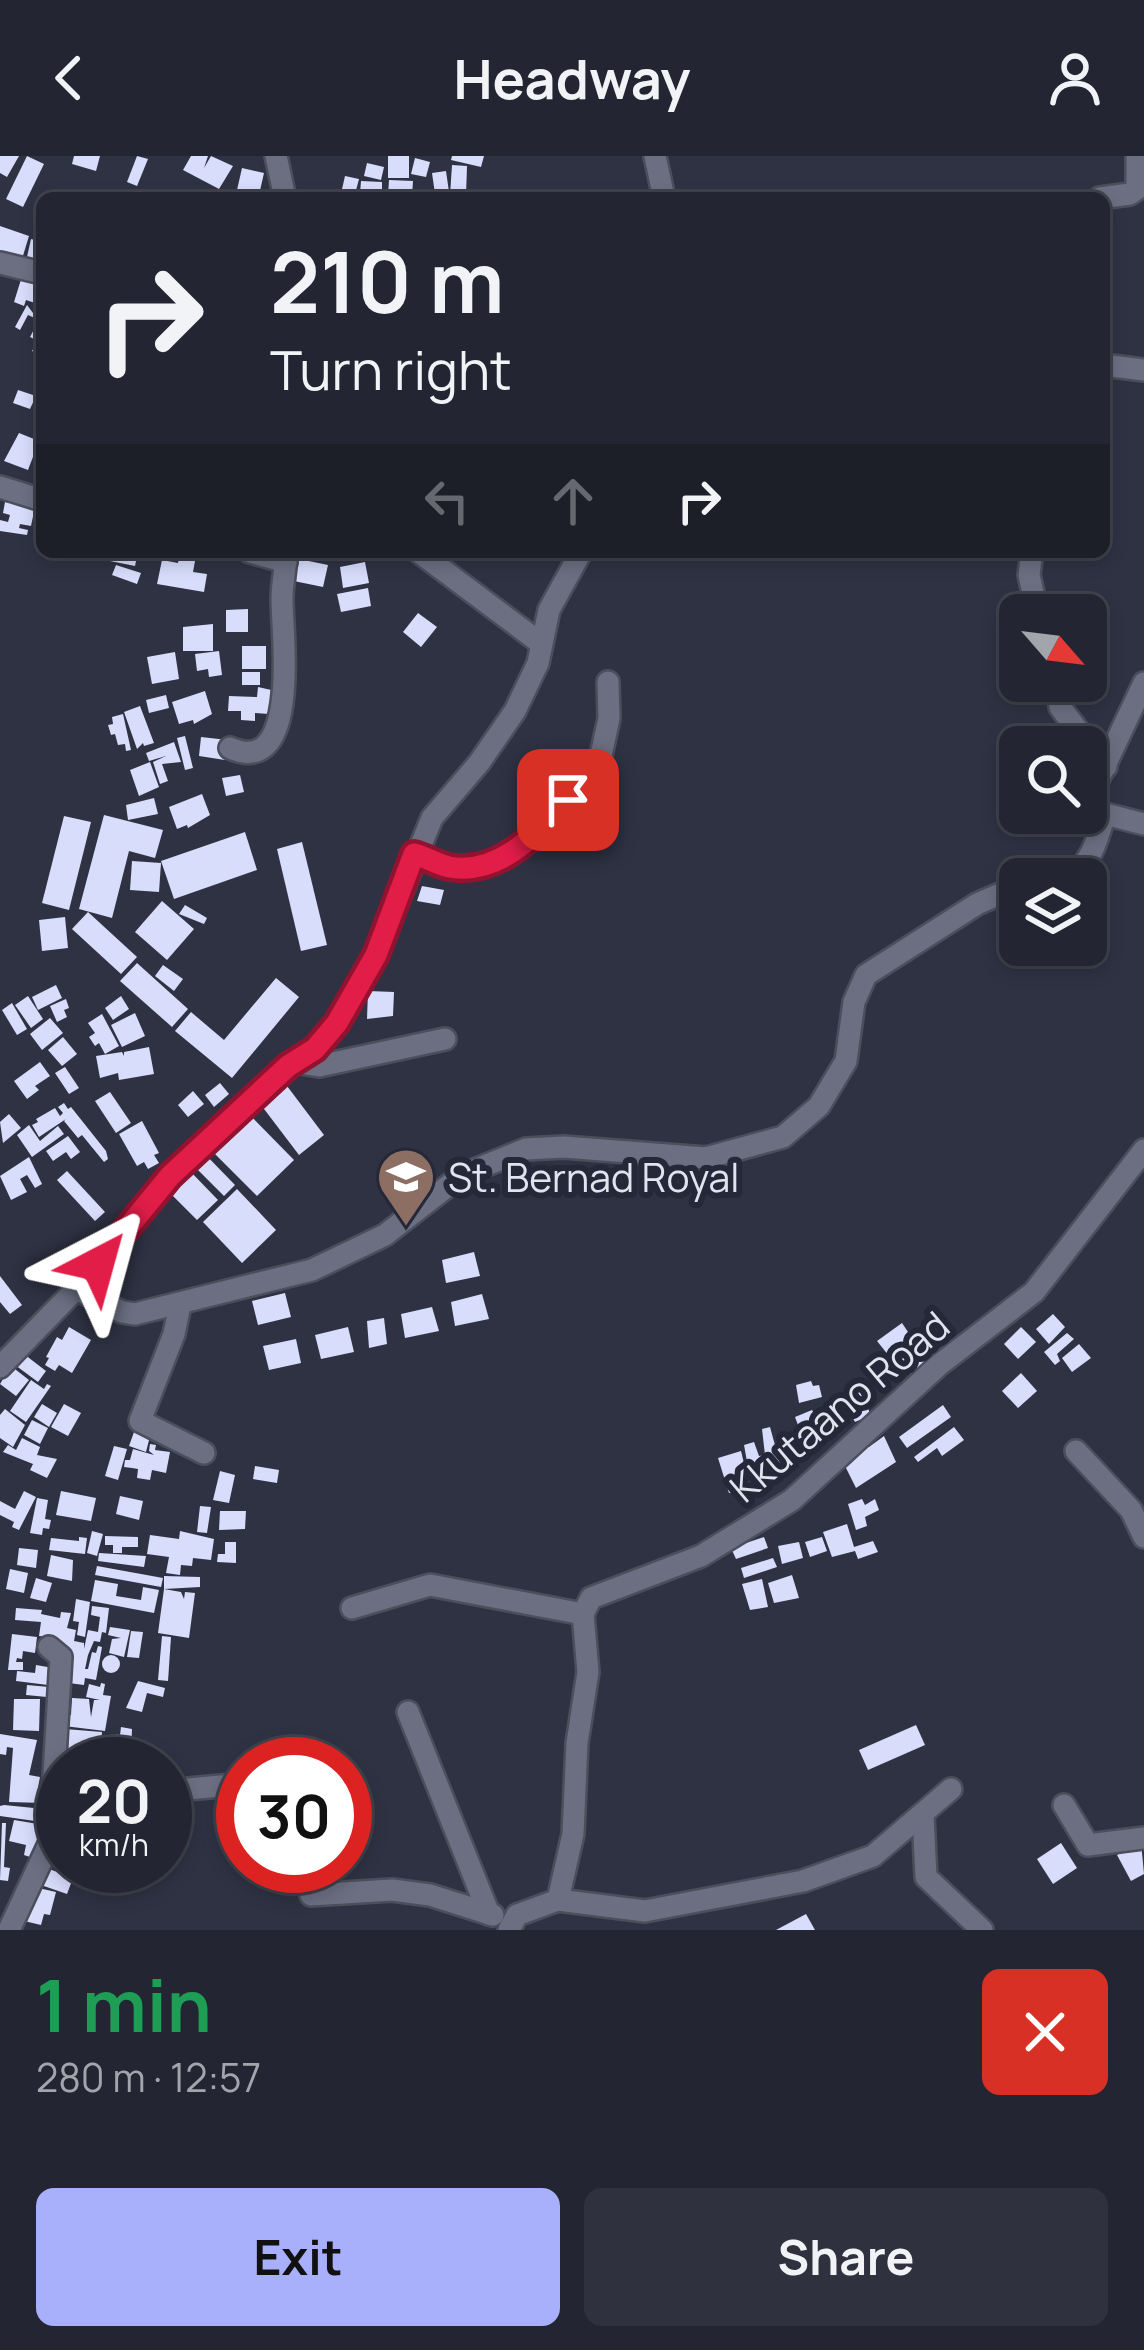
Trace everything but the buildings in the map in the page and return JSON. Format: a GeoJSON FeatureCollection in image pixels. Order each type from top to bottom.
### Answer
{"type":"FeatureCollection","features":[{"type":"Feature","properties":{"kind":"street"},"geometry":{"type":"LineString","coordinates":[[276,156],[284,192]]}},
{"type":"Feature","properties":{"kind":"street"},"geometry":{"type":"LineString","coordinates":[[655,156],[663,192]]}},
{"type":"Feature","properties":{"kind":"street"},"geometry":{"type":"LineString","coordinates":[[1110,197],[1137,189],[1137,156]]}},
{"type":"Feature","properties":{"kind":"street"},"geometry":{"type":"LineString","coordinates":[[0,263],[36,272]]}},
{"type":"Feature","properties":{"kind":"street"},"geometry":{"type":"LineString","coordinates":[[1110,365],[1144,370]]}},
{"type":"Feature","properties":{"kind":"street"},"geometry":{"type":"LineString","coordinates":[[0,487],[36,498]]}},
{"type":"Feature","properties":{"kind":"street"},"geometry":{"type":"LineString","coordinates":[[230,748],[253,753],[263,748],[271,742],[279,719],[285,670],[282,588],[286,558]]}},
{"type":"Feature","properties":{"kind":"street"},"geometry":{"type":"LineString","coordinates":[[427,558],[539,642]]}},
{"type":"Feature","properties":{"kind":"street"},"geometry":{"type":"LineString","coordinates":[[0,1367],[76,1289],[170,1176],[295,1061],[315,1049],[376,955],[432,818],[515,711],[538,663],[549,610],[578,558]]}},
{"type":"Feature","properties":{"kind":"street"},"geometry":{"type":"LineString","coordinates":[[1031,558],[1033,594]]}},
{"type":"Feature","properties":{"kind":"street"},"geometry":{"type":"LineString","coordinates":[[414,854],[455,868],[480,866],[506,856],[538,832],[598,764],[609,718],[608,682]]}},
{"type":"Feature","properties":{"kind":"street"},"geometry":{"type":"LineString","coordinates":[[1107,765],[1144,683]]}},
{"type":"Feature","properties":{"kind":"street"},"geometry":{"type":"LineString","coordinates":[[1107,815],[1144,824]]}},
{"type":"Feature","properties":{"kind":"street"},"geometry":{"type":"LineString","coordinates":[[76,1289],[135,1314],[288,1278],[385,1235],[462,1175],[526,1149],[564,1147],[706,1158],[782,1137],[819,1106],[846,1061],[854,1002],[866,975],[999,894]]}},
{"type":"Feature","properties":{"kind":"street"},"geometry":{"type":"LineString","coordinates":[[295,1061],[320,1066],[445,1040]]}},
{"type":"Feature","properties":{"kind":"street","name":"Kkutaano Road"},"geometry":{"type":"LineString","coordinates":[[583,1614],[599,1592],[701,1556],[792,1500],[927,1376],[1034,1292],[1144,1150]]}},
{"type":"Feature","properties":{"kind":"street"},"geometry":{"type":"LineString","coordinates":[[180,1305],[174,1334],[140,1421],[204,1453]]}},
{"type":"Feature","properties":{"kind":"street"},"geometry":{"type":"LineString","coordinates":[[1076,1451],[1131,1510],[1144,1537]]}},
{"type":"Feature","properties":{"kind":"street"},"geometry":{"type":"LineString","coordinates":[[352,1608],[443,1585],[583,1614],[588,1672],[577,1743],[571,1850],[558,1900]]}},
{"type":"Feature","properties":{"kind":"street"},"geometry":{"type":"LineString","coordinates":[[49,1647],[62,1657],[60,1737]]}},
{"type":"Feature","properties":{"kind":"street"},"geometry":{"type":"LineString","coordinates":[[408,1712],[489,1914]]}},
{"type":"Feature","properties":{"kind":"street"},"geometry":{"type":"LineString","coordinates":[[311,1895],[392,1890],[430,1894],[510,1926],[558,1900],[645,1911],[762,1891],[838,1871],[873,1856],[951,1790]]}},
{"type":"Feature","properties":{"kind":"street"},"geometry":{"type":"LineString","coordinates":[[1064,1805],[1088,1845],[1144,1838]]}},
{"type":"Feature","properties":{"kind":"street"},"geometry":{"type":"LineString","coordinates":[[923,1815],[926,1877],[982,1930]]}},
{"type":"Feature","properties":{"kind":"street"},"geometry":{"type":"LineString","coordinates":[[9,1930],[36,1872]]}},
{"type":"Feature","properties":{"kind":"place","name":"St. Bernad Royal"},"geometry":{"type":"Point","coordinates":[406,1228]}},
{"type":"Feature","properties":{"kind":"route"},"geometry":{"type":"LineString","coordinates":[[98,1264],[170,1176],[288,1066],[315,1049],[337,1023],[376,955],[414,854],[455,868],[495,861],[522,846],[568,800]]}}]}
